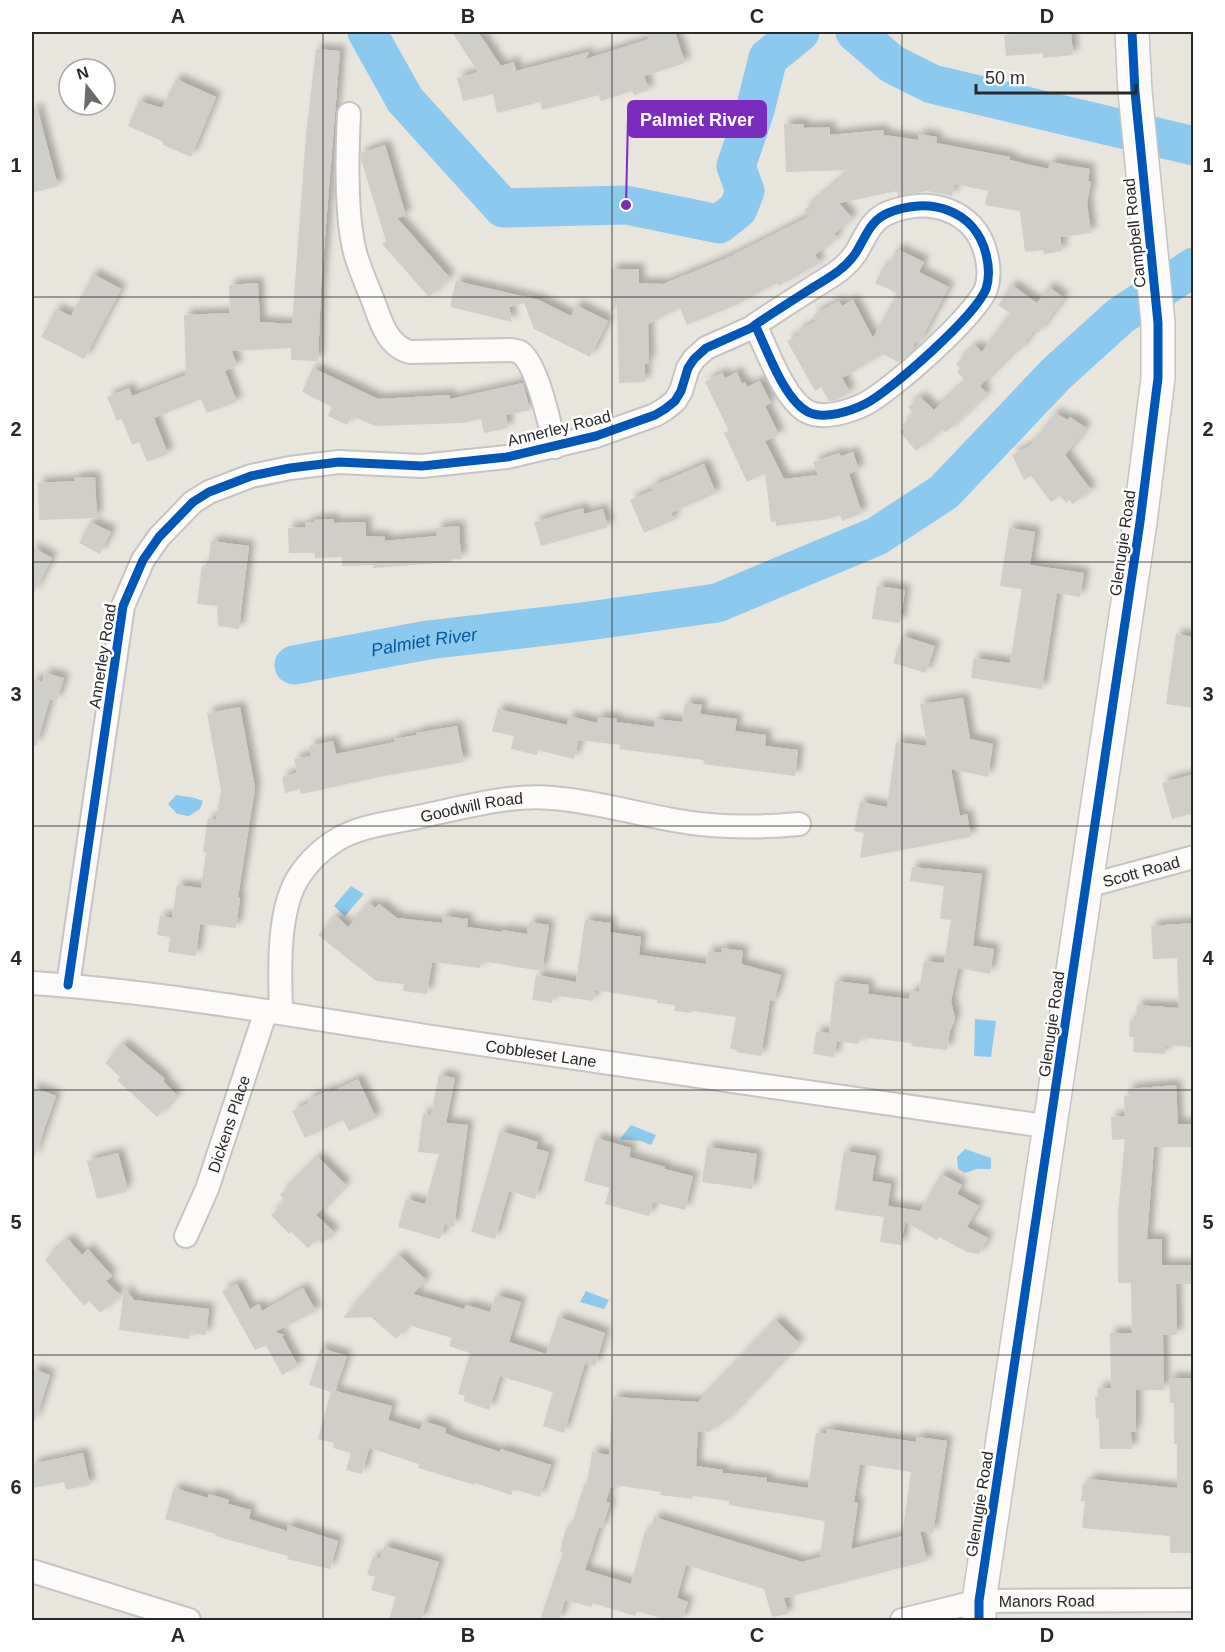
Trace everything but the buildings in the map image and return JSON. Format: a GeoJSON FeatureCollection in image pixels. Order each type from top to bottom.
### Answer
{"type":"FeatureCollection","features":[{"type":"Feature","properties":{"kind":"street","name":"Campbell Road"},"geometry":{"type":"LineString","coordinates":[[1132,32],[1135,93],[1158,323],[1158,378],[1152,431]]}},
{"type":"Feature","properties":{"kind":"street"},"geometry":{"type":"LineString","coordinates":[[349,114],[350,212],[354,248],[382,325],[396,346],[410,352],[511,350],[520,352],[543,393],[555,447]]}},
{"type":"Feature","properties":{"kind":"street","name":"Annerley Road"},"geometry":{"type":"LineString","coordinates":[[68,985],[123,606],[144,560],[176,518],[193,502],[209,492],[251,476],[339,462],[422,466],[507,457],[596,436],[655,415],[675,401],[681,391],[688,368],[706,348],[755,325],[842,268],[855,255],[872,226],[886,213],[922,206],[945,209],[959,214],[969,222],[984,246],[990,276],[985,290],[971,312],[912,370],[866,404],[825,415],[811,414],[801,408],[791,396],[755,325]]}},
{"type":"Feature","properties":{"kind":"street","name":"Glenugie Road"},"geometry":{"type":"LineString","coordinates":[[979,1611],[1152,431]]}},
{"type":"Feature","properties":{"kind":"street","name":"Goodwill Road"},"geometry":{"type":"LineString","coordinates":[[274,1012],[290,895],[313,858],[333,842],[355,831],[496,801],[551,798],[585,802],[675,821],[725,827],[799,824]]}},
{"type":"Feature","properties":{"kind":"street","name":"Scott Road"},"geometry":{"type":"LineString","coordinates":[[1087,886],[1194,857]]}},
{"type":"Feature","properties":{"kind":"street","name":"Cobbleset Lane"},"geometry":{"type":"LineString","coordinates":[[32,983],[68,985],[274,1012],[1051,1127]]}},
{"type":"Feature","properties":{"kind":"street","name":"Dickens Place"},"geometry":{"type":"LineString","coordinates":[[186,1236],[207,1189],[274,1012]]}},
{"type":"Feature","properties":{"kind":"street"},"geometry":{"type":"LineString","coordinates":[[32,1571],[189,1620]]}},
{"type":"Feature","properties":{"kind":"street","name":"Manors Road"},"geometry":{"type":"LineString","coordinates":[[902,1620],[979,1611],[1194,1600]]}},
{"type":"Feature","properties":{"kind":"water"},"geometry":{"type":"Polygon","coordinates":[[[176,795],[203,801],[200,809],[189,816],[177,814],[168,804],[176,795]]]}},
{"type":"Feature","properties":{"kind":"water"},"geometry":{"type":"Polygon","coordinates":[[[351,886],[364,894],[345,916],[334,906],[351,886]]]}},
{"type":"Feature","properties":{"kind":"water"},"geometry":{"type":"Polygon","coordinates":[[[975,1019],[996,1021],[991,1057],[974,1056],[975,1019]]]}},
{"type":"Feature","properties":{"kind":"water"},"geometry":{"type":"Polygon","coordinates":[[[631,1125],[656,1135],[651,1145],[641,1141],[620,1139],[631,1125]]]}},
{"type":"Feature","properties":{"kind":"water"},"geometry":{"type":"Polygon","coordinates":[[[965,1149],[991,1158],[991,1169],[977,1169],[965,1173],[958,1169],[957,1157],[965,1149]]]}},
{"type":"Feature","properties":{"kind":"water"},"geometry":{"type":"Polygon","coordinates":[[[586,1291],[609,1300],[604,1309],[580,1302],[586,1291]]]}},
{"type":"Feature","properties":{"kind":"waterway","name":"Palmiet River"},"geometry":{"type":"LineString","coordinates":[[367,32],[405,100],[503,208],[626,205],[719,224],[738,209],[745,191],[736,166],[755,110],[768,58],[800,32]]}},
{"type":"Feature","properties":{"kind":"waterway","name":"Palmiet River"},"geometry":{"type":"LineString","coordinates":[[855,32],[892,64],[932,84],[1194,146]]}},
{"type":"Feature","properties":{"kind":"waterway","name":"Palmiet River"},"geometry":{"type":"LineString","coordinates":[[294,665],[428,640],[717,603],[877,536],[944,492],[1056,374],[1120,316],[1194,267]]}},
{"type":"Feature","properties":{"kind":"cycle path"},"geometry":{"type":"LineString","coordinates":[[979,1620],[979,1601],[1140,522],[1158,378],[1158,323],[1135,92],[1132,32]]}},
{"type":"Feature","properties":{"kind":"cycle path"},"geometry":{"type":"LineString","coordinates":[[68,985],[123,606],[143,560],[159,537],[193,502],[209,492],[251,476],[290,468],[339,462],[422,466],[507,457],[596,436],[655,415],[675,401],[681,391],[688,368],[706,348],[751,328],[755,325],[776,311],[835,273],[851,260],[876,221],[888,213],[903,208],[934,207],[948,210],[961,217],[972,226],[986,254],[989,272],[986,289],[979,301],[950,334],[878,396],[845,412],[829,415],[814,414],[799,406],[784,386],[755,325]]}},
{"type":"Feature","properties":{"kind":"place","name":"Palmiet River"},"geometry":{"type":"Point","coordinates":[626,205]}}]}
